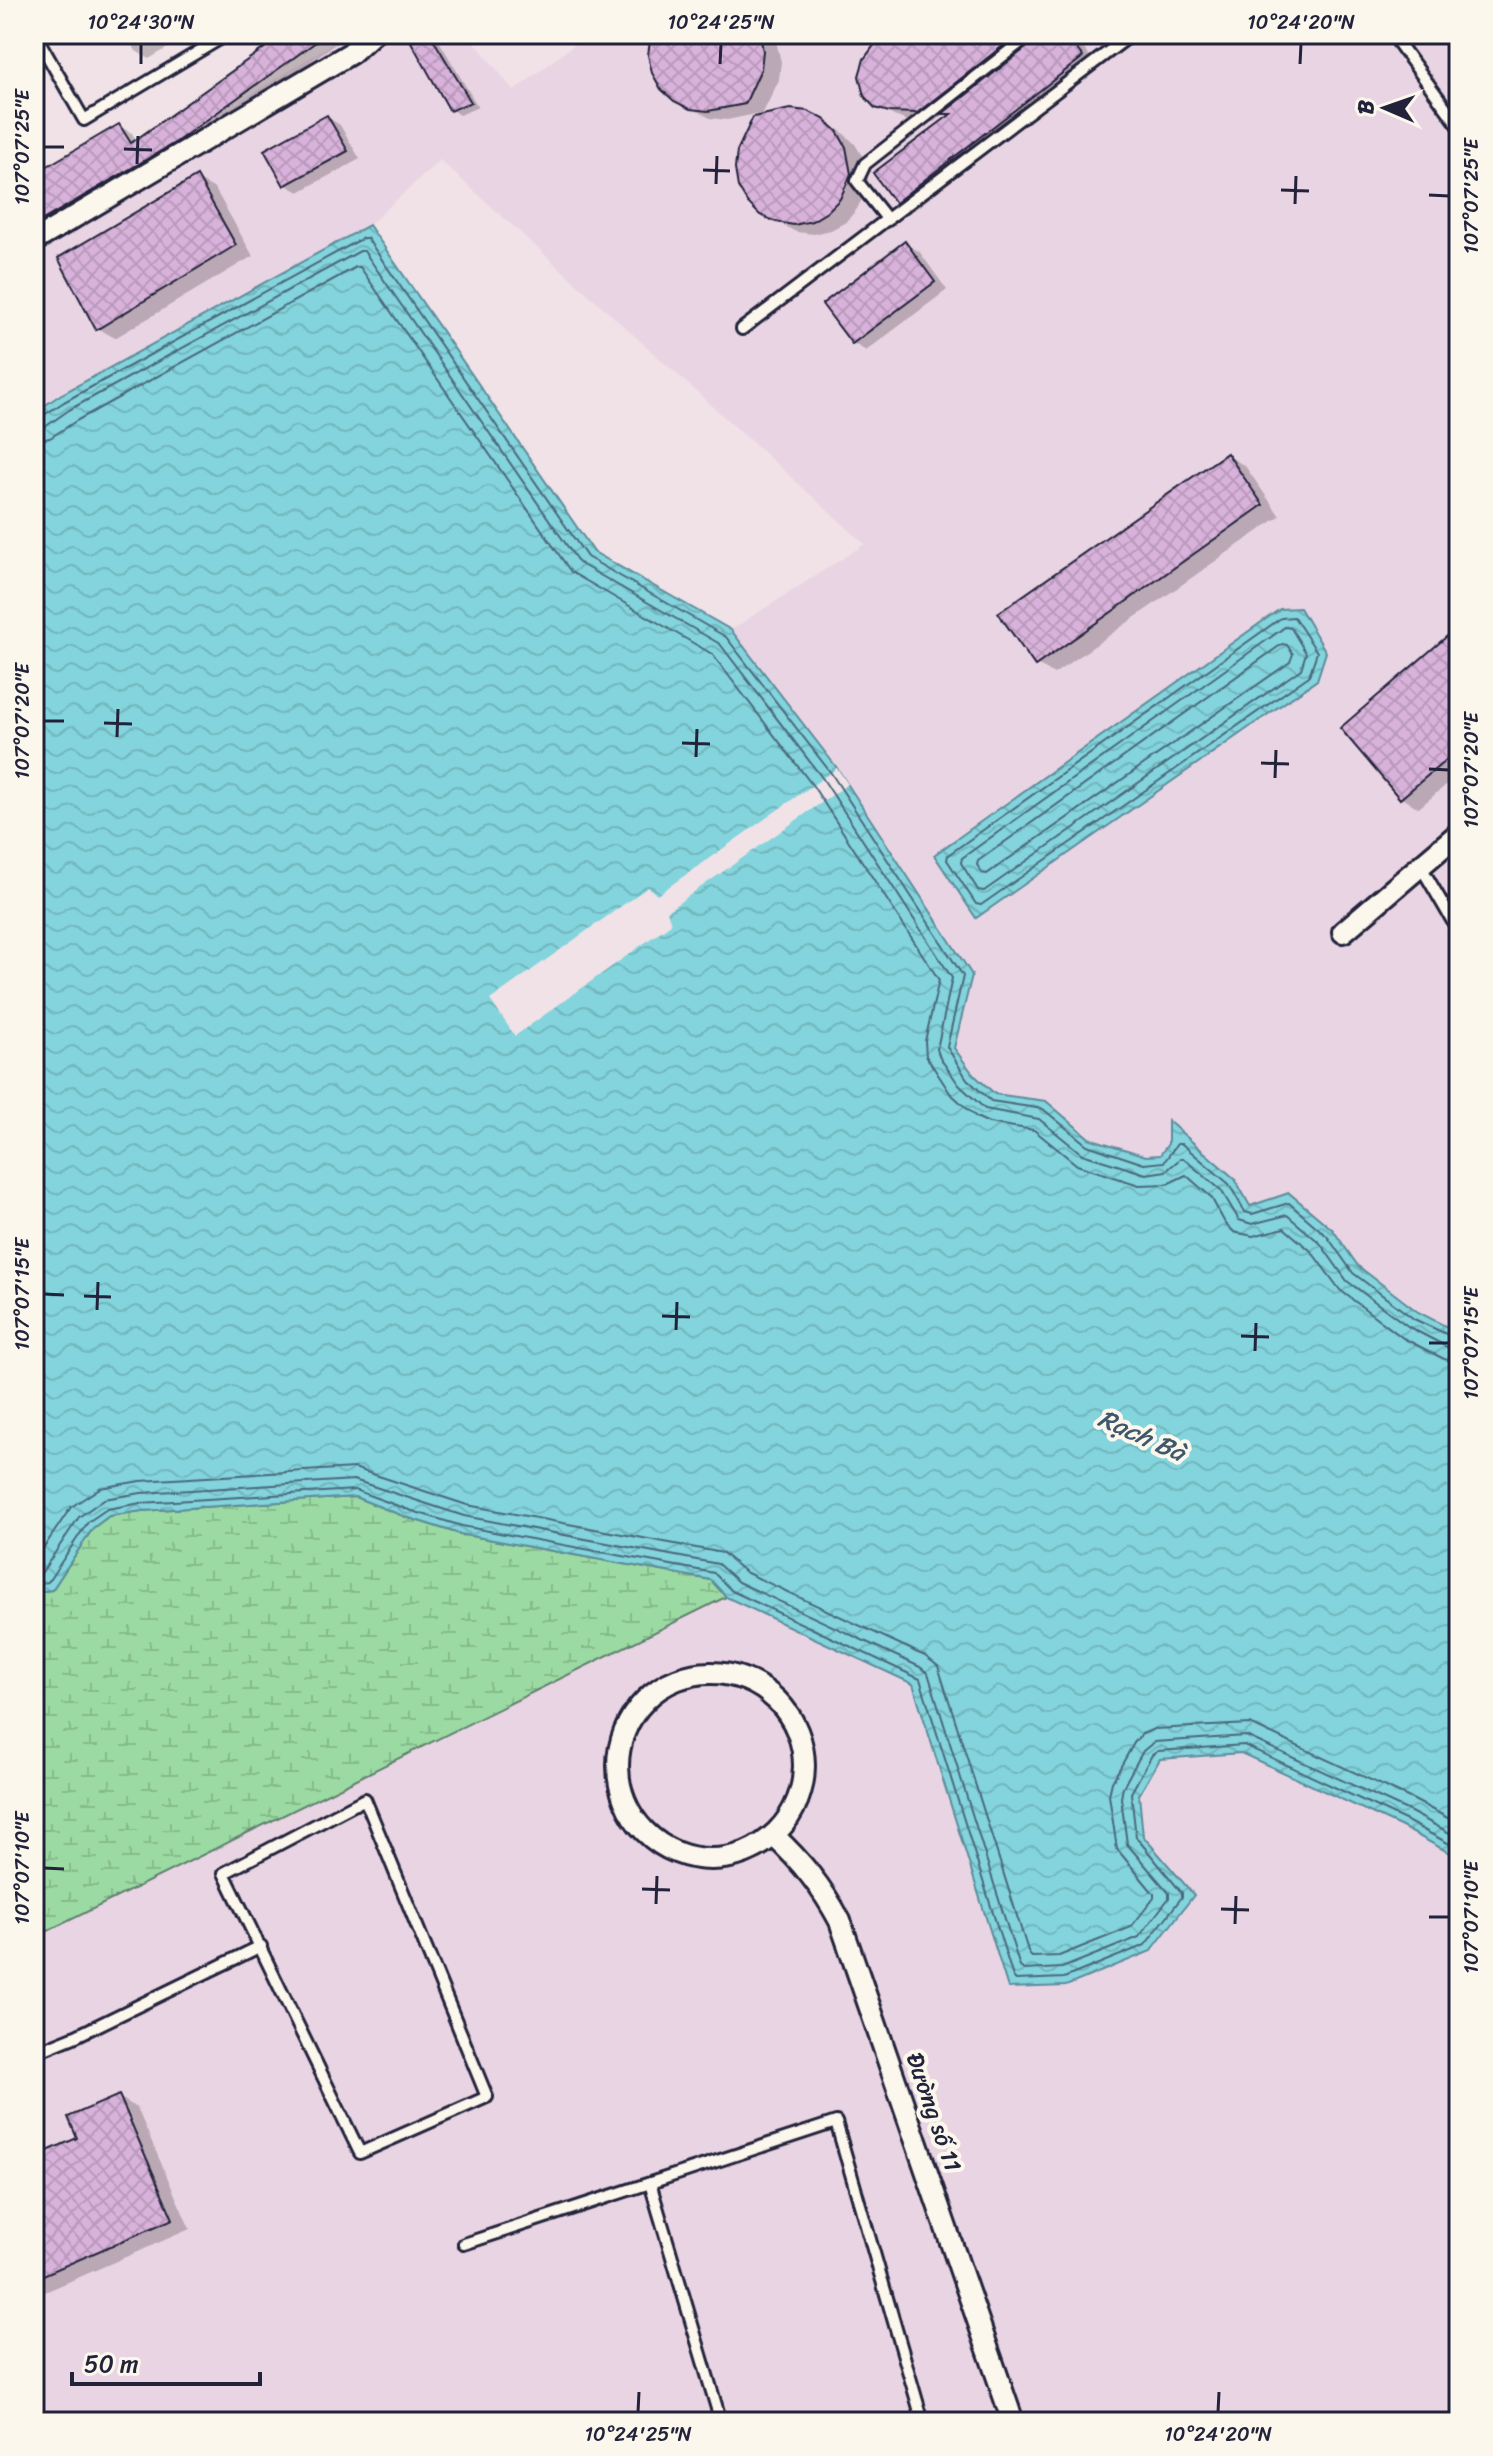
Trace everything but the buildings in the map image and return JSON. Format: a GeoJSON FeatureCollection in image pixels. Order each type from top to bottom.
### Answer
{"type":"FeatureCollection","features":[{"type":"Feature","properties":{"kind":"street"},"geometry":{"type":"LineString","coordinates":[[34,241],[351,53],[372,34]]}},
{"type":"Feature","properties":{"kind":"street"},"geometry":{"type":"LineString","coordinates":[[1343,932],[1459,833]]}},
{"type":"Feature","properties":{"kind":"street"},"geometry":{"type":"LineString","coordinates":[[701,1671],[740,1675],[774,1695],[797,1727],[805,1766],[797,1805],[774,1836],[740,1856],[701,1860],[664,1848],[634,1822],[619,1785],[619,1746],[635,1710],[664,1683],[701,1671]]}},
{"type":"Feature","properties":{"kind":"street","name":"Đường số 11"},"geometry":{"type":"LineString","coordinates":[[774,1836],[803,1863],[840,1921],[1013,2422]]}},
{"type":"Feature","properties":{"kind":"lane"},"geometry":{"type":"LineString","coordinates":[[35,34],[84,120],[228,34]]}},
{"type":"Feature","properties":{"kind":"lane"},"geometry":{"type":"LineString","coordinates":[[888,220],[857,181],[865,164],[1031,34]]}},
{"type":"Feature","properties":{"kind":"lane"},"geometry":{"type":"LineString","coordinates":[[1109,34],[1117,45]]}},
{"type":"Feature","properties":{"kind":"lane"},"geometry":{"type":"LineString","coordinates":[[742,329],[1132,34]]}},
{"type":"Feature","properties":{"kind":"lane"},"geometry":{"type":"LineString","coordinates":[[1392,34],[1459,126]]}},
{"type":"Feature","properties":{"kind":"lane"},"geometry":{"type":"LineString","coordinates":[[1420,865],[1459,932]]}},
{"type":"Feature","properties":{"kind":"lane"},"geometry":{"type":"LineString","coordinates":[[365,1799],[487,2097],[360,2153],[261,1946],[224,1873],[365,1799]]}},
{"type":"Feature","properties":{"kind":"lane"},"geometry":{"type":"LineString","coordinates":[[34,2053],[76,2036],[261,1946]]}},
{"type":"Feature","properties":{"kind":"lane"},"geometry":{"type":"LineString","coordinates":[[464,2244],[836,2122],[923,2422]]}},
{"type":"Feature","properties":{"kind":"lane"},"geometry":{"type":"LineString","coordinates":[[650,2183],[721,2422]]}},
{"type":"Feature","properties":{"kind":"shaded area"},"geometry":{"type":"Polygon","coordinates":[[[347,34],[468,34],[514,91],[588,34],[1459,34],[1459,1333],[1425,1316],[1358,1266],[1333,1230],[1250,1206],[1235,1179],[1169,1122],[1168,1144],[1160,1155],[1146,1156],[1089,1138],[1046,1101],[995,1094],[973,1074],[954,1048],[972,975],[837,768],[731,630],[865,544],[440,160],[369,225],[60,395],[34,413],[34,225],[347,34]]]}},
{"type":"Feature","properties":{"kind":"shaded area"},"geometry":{"type":"Polygon","coordinates":[[[726,1597],[913,1683],[1009,1988],[1194,1895],[1143,1836],[1139,1795],[1160,1759],[1241,1753],[1402,1827],[1459,1858],[1459,2422],[34,2422],[34,1938],[726,1597]]]}},
{"type":"Feature","properties":{"kind":"green space"},"geometry":{"type":"Polygon","coordinates":[[[355,1497],[460,1534],[711,1580],[726,1597],[34,1938],[34,1592],[52,1590],[93,1528],[109,1516],[141,1511],[355,1497]]]}},
{"type":"Feature","properties":{"kind":"water","name":"Rạch Bà"},"geometry":{"type":"Polygon","coordinates":[[[369,225],[594,552],[731,630],[837,768],[972,975],[954,1048],[973,1074],[995,1094],[1046,1101],[1089,1138],[1146,1156],[1160,1155],[1168,1144],[1168,1121],[1235,1179],[1250,1206],[1289,1193],[1333,1230],[1358,1266],[1418,1312],[1459,1333],[1459,1858],[1402,1827],[1241,1753],[1160,1759],[1139,1795],[1143,1836],[1194,1895],[1151,1951],[1066,1986],[1008,1988],[913,1684],[726,1597],[711,1580],[460,1534],[355,1497],[142,1511],[109,1516],[93,1528],[52,1590],[34,1592],[34,413],[60,395],[369,225]]]}},
{"type":"Feature","properties":{"kind":"water"},"geometry":{"type":"Polygon","coordinates":[[[1300,608],[1326,652],[1317,680],[976,918],[934,855],[1280,609],[1300,608]]]}},
{"type":"Feature","properties":{"kind":"pier"},"geometry":{"type":"Polygon","coordinates":[[[837,768],[848,784],[667,911],[671,924],[515,1036],[490,1000],[648,887],[657,895],[837,768]]]}}]}
